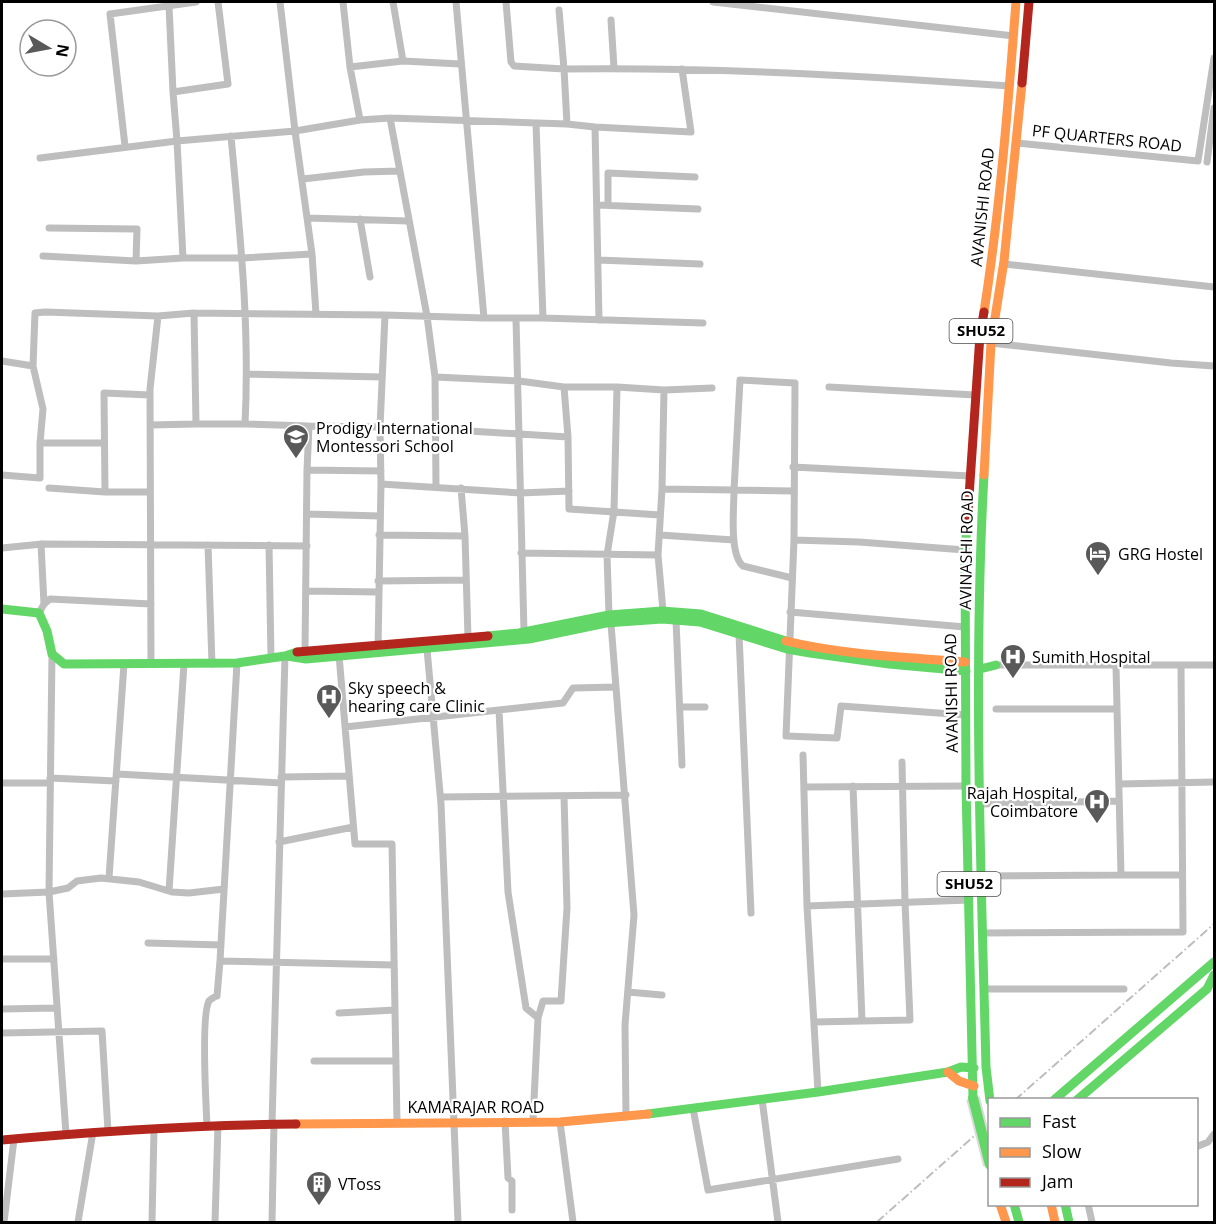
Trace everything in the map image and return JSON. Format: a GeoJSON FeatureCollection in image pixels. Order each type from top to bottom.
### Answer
{"type":"FeatureCollection","features":[{"type":"Feature","properties":{"kind":"main road","name":"AVANISHI ROAD"},"geometry":{"type":"LineString","coordinates":[[988,1158],[974,1098],[966,786],[965,550],[980,335],[992,261],[1016,2]]}},
{"type":"Feature","properties":{"kind":"main road","name":"AVINASHI ROAD"},"geometry":{"type":"LineString","coordinates":[[989,1096],[981,876],[979,560],[991,343],[1004,264],[1029,2]]}},
{"type":"Feature","properties":{"kind":"main road"},"geometry":{"type":"LineString","coordinates":[[968,498],[982,498]]}},
{"type":"Feature","properties":{"kind":"main road"},"geometry":{"type":"LineString","coordinates":[[2,609],[42,609],[52,654],[64,664],[237,663],[306,651],[378,648],[427,649],[529,639],[610,619],[662,619],[699,621],[739,634],[789,646],[889,664],[966,666]]}},
{"type":"Feature","properties":{"kind":"main road"},"geometry":{"type":"LineString","coordinates":[[285,656],[306,659],[378,648],[524,633],[663,611],[701,614],[789,646]]}},
{"type":"Feature","properties":{"kind":"main road"},"geometry":{"type":"LineString","coordinates":[[980,666],[996,665]]}},
{"type":"Feature","properties":{"kind":"main road"},"geometry":{"type":"LineString","coordinates":[[968,858],[981,857]]}},
{"type":"Feature","properties":{"kind":"main road"},"geometry":{"type":"LineString","coordinates":[[970,924],[982,928]]}},
{"type":"Feature","properties":{"kind":"main road"},"geometry":{"type":"LineString","coordinates":[[1056,1098],[1215,962]]}},
{"type":"Feature","properties":{"kind":"main road"},"geometry":{"type":"LineString","coordinates":[[1079,1098],[1207,989],[1215,975]]}},
{"type":"Feature","properties":{"kind":"main road","name":"KAMARAJAR ROAD"},"geometry":{"type":"LineString","coordinates":[[2,1140],[212,1125],[533,1120],[560,1122],[626,1117],[818,1092],[948,1072],[961,1067],[974,1068]]}},
{"type":"Feature","properties":{"kind":"main road"},"geometry":{"type":"LineString","coordinates":[[948,1072],[959,1082],[974,1086]]}},
{"type":"Feature","properties":{"kind":"main road"},"geometry":{"type":"LineString","coordinates":[[1001,1206],[1006,1222]]}},
{"type":"Feature","properties":{"kind":"main road"},"geometry":{"type":"LineString","coordinates":[[1015,1206],[1019,1222]]}},
{"type":"Feature","properties":{"kind":"main road"},"geometry":{"type":"LineString","coordinates":[[1051,1206],[1055,1222]]}},
{"type":"Feature","properties":{"kind":"main road"},"geometry":{"type":"LineString","coordinates":[[1065,1206],[1069,1222]]}},
{"type":"Feature","properties":{"kind":"street"},"geometry":{"type":"LineString","coordinates":[[125,147],[110,14],[150,5],[169,6],[196,2]]}},
{"type":"Feature","properties":{"kind":"street"},"geometry":{"type":"LineString","coordinates":[[173,92],[228,84],[218,2]]}},
{"type":"Feature","properties":{"kind":"street"},"geometry":{"type":"LineString","coordinates":[[280,2],[308,218],[315,314]]}},
{"type":"Feature","properties":{"kind":"street"},"geometry":{"type":"LineString","coordinates":[[343,2],[350,67],[360,120]]}},
{"type":"Feature","properties":{"kind":"street"},"geometry":{"type":"LineString","coordinates":[[393,2],[404,61]]}},
{"type":"Feature","properties":{"kind":"street"},"geometry":{"type":"LineString","coordinates":[[456,2],[484,318]]}},
{"type":"Feature","properties":{"kind":"street"},"geometry":{"type":"LineString","coordinates":[[506,2],[511,62],[514,66],[849,75],[1010,86]]}},
{"type":"Feature","properties":{"kind":"street"},"geometry":{"type":"LineString","coordinates":[[713,2],[1014,36]]}},
{"type":"Feature","properties":{"kind":"street"},"geometry":{"type":"LineString","coordinates":[[169,6],[183,258]]}},
{"type":"Feature","properties":{"kind":"street"},"geometry":{"type":"LineString","coordinates":[[559,10],[567,124]]}},
{"type":"Feature","properties":{"kind":"street"},"geometry":{"type":"LineString","coordinates":[[611,20],[614,68]]}},
{"type":"Feature","properties":{"kind":"street","name":"PF QUARTERS ROAD"},"geometry":{"type":"LineString","coordinates":[[1017,143],[1198,161],[1215,58]]}},
{"type":"Feature","properties":{"kind":"street"},"geometry":{"type":"LineString","coordinates":[[350,67],[404,61],[460,64]]}},
{"type":"Feature","properties":{"kind":"street"},"geometry":{"type":"LineString","coordinates":[[40,158],[177,141],[295,131],[360,120],[390,118],[567,124],[691,132],[682,69]]}},
{"type":"Feature","properties":{"kind":"street"},"geometry":{"type":"LineString","coordinates":[[1206,162],[1215,108]]}},
{"type":"Feature","properties":{"kind":"street"},"geometry":{"type":"LineString","coordinates":[[390,118],[427,316],[435,377],[436,486]]}},
{"type":"Feature","properties":{"kind":"street"},"geometry":{"type":"LineString","coordinates":[[536,124],[543,318]]}},
{"type":"Feature","properties":{"kind":"street"},"geometry":{"type":"LineString","coordinates":[[595,127],[599,320]]}},
{"type":"Feature","properties":{"kind":"street"},"geometry":{"type":"LineString","coordinates":[[231,136],[247,313],[248,374],[245,424]]}},
{"type":"Feature","properties":{"kind":"street"},"geometry":{"type":"LineString","coordinates":[[1198,161],[1215,164]]}},
{"type":"Feature","properties":{"kind":"street"},"geometry":{"type":"LineString","coordinates":[[303,179],[364,172],[400,171]]}},
{"type":"Feature","properties":{"kind":"street"},"geometry":{"type":"LineString","coordinates":[[608,205],[608,173],[695,177]]}},
{"type":"Feature","properties":{"kind":"street"},"geometry":{"type":"LineString","coordinates":[[597,205],[698,209]]}},
{"type":"Feature","properties":{"kind":"street"},"geometry":{"type":"LineString","coordinates":[[308,218],[408,221]]}},
{"type":"Feature","properties":{"kind":"street"},"geometry":{"type":"LineString","coordinates":[[360,219],[370,277]]}},
{"type":"Feature","properties":{"kind":"street"},"geometry":{"type":"LineString","coordinates":[[49,228],[137,229],[136,261]]}},
{"type":"Feature","properties":{"kind":"street"},"geometry":{"type":"LineString","coordinates":[[43,256],[136,261],[312,254]]}},
{"type":"Feature","properties":{"kind":"street"},"geometry":{"type":"LineString","coordinates":[[598,260],[700,264]]}},
{"type":"Feature","properties":{"kind":"street"},"geometry":{"type":"LineString","coordinates":[[1004,264],[1215,287]]}},
{"type":"Feature","properties":{"kind":"street"},"geometry":{"type":"LineString","coordinates":[[2,475],[40,478],[43,409],[33,366],[34,313],[158,316],[194,313],[385,315],[703,323]]}},
{"type":"Feature","properties":{"kind":"street"},"geometry":{"type":"LineString","coordinates":[[194,313],[196,424]]}},
{"type":"Feature","properties":{"kind":"street"},"geometry":{"type":"LineString","coordinates":[[378,648],[380,427],[385,315]]}},
{"type":"Feature","properties":{"kind":"street"},"geometry":{"type":"LineString","coordinates":[[151,664],[150,395],[158,316]]}},
{"type":"Feature","properties":{"kind":"street"},"geometry":{"type":"LineString","coordinates":[[516,319],[524,633]]}},
{"type":"Feature","properties":{"kind":"street"},"geometry":{"type":"LineString","coordinates":[[991,343],[1215,366]]}},
{"type":"Feature","properties":{"kind":"street"},"geometry":{"type":"LineString","coordinates":[[2,362],[33,366]]}},
{"type":"Feature","properties":{"kind":"street"},"geometry":{"type":"LineString","coordinates":[[248,374],[382,377]]}},
{"type":"Feature","properties":{"kind":"street"},"geometry":{"type":"LineString","coordinates":[[435,377],[519,381],[564,387],[664,390],[712,388]]}},
{"type":"Feature","properties":{"kind":"street"},"geometry":{"type":"LineString","coordinates":[[792,578],[743,566],[738,562],[734,540],[734,490],[740,380],[795,383],[794,540],[786,736],[837,738],[840,706],[966,715]]}},
{"type":"Feature","properties":{"kind":"street"},"geometry":{"type":"LineString","coordinates":[[564,387],[568,437],[569,509],[660,515]]}},
{"type":"Feature","properties":{"kind":"street"},"geometry":{"type":"LineString","coordinates":[[617,387],[614,511],[607,555],[634,915],[625,1025],[626,1117]]}},
{"type":"Feature","properties":{"kind":"street"},"geometry":{"type":"LineString","coordinates":[[829,387],[975,396]]}},
{"type":"Feature","properties":{"kind":"street"},"geometry":{"type":"LineString","coordinates":[[663,611],[658,555],[664,390]]}},
{"type":"Feature","properties":{"kind":"street"},"geometry":{"type":"LineString","coordinates":[[105,492],[104,393],[150,395]]}},
{"type":"Feature","properties":{"kind":"street"},"geometry":{"type":"LineString","coordinates":[[150,425],[245,424],[380,427]]}},
{"type":"Feature","properties":{"kind":"street"},"geometry":{"type":"LineString","coordinates":[[306,651],[309,426]]}},
{"type":"Feature","properties":{"kind":"street"},"geometry":{"type":"LineString","coordinates":[[436,429],[568,437]]}},
{"type":"Feature","properties":{"kind":"street"},"geometry":{"type":"LineString","coordinates":[[40,443],[104,443]]}},
{"type":"Feature","properties":{"kind":"street"},"geometry":{"type":"LineString","coordinates":[[794,467],[970,476]]}},
{"type":"Feature","properties":{"kind":"street"},"geometry":{"type":"LineString","coordinates":[[307,470],[381,471]]}},
{"type":"Feature","properties":{"kind":"street"},"geometry":{"type":"LineString","coordinates":[[381,484],[520,492],[569,491]]}},
{"type":"Feature","properties":{"kind":"street"},"geometry":{"type":"LineString","coordinates":[[49,488],[150,492]]}},
{"type":"Feature","properties":{"kind":"street"},"geometry":{"type":"LineString","coordinates":[[461,488],[468,638]]}},
{"type":"Feature","properties":{"kind":"street"},"geometry":{"type":"LineString","coordinates":[[662,489],[793,491]]}},
{"type":"Feature","properties":{"kind":"street"},"geometry":{"type":"LineString","coordinates":[[307,514],[380,516]]}},
{"type":"Feature","properties":{"kind":"street"},"geometry":{"type":"LineString","coordinates":[[379,535],[465,536]]}},
{"type":"Feature","properties":{"kind":"street"},"geometry":{"type":"LineString","coordinates":[[660,535],[734,540]]}},
{"type":"Feature","properties":{"kind":"street"},"geometry":{"type":"LineString","coordinates":[[794,540],[965,550]]}},
{"type":"Feature","properties":{"kind":"street"},"geometry":{"type":"LineString","coordinates":[[2,548],[41,544],[307,546]]}},
{"type":"Feature","properties":{"kind":"street"},"geometry":{"type":"LineString","coordinates":[[41,544],[42,609]]}},
{"type":"Feature","properties":{"kind":"street"},"geometry":{"type":"LineString","coordinates":[[208,545],[212,664]]}},
{"type":"Feature","properties":{"kind":"street"},"geometry":{"type":"LineString","coordinates":[[269,545],[271,658]]}},
{"type":"Feature","properties":{"kind":"street"},"geometry":{"type":"LineString","coordinates":[[521,553],[658,555]]}},
{"type":"Feature","properties":{"kind":"street"},"geometry":{"type":"LineString","coordinates":[[378,581],[466,580]]}},
{"type":"Feature","properties":{"kind":"street"},"geometry":{"type":"LineString","coordinates":[[306,591],[378,592]]}},
{"type":"Feature","properties":{"kind":"street"},"geometry":{"type":"LineString","coordinates":[[42,609],[50,599],[151,604]]}},
{"type":"Feature","properties":{"kind":"street"},"geometry":{"type":"LineString","coordinates":[[790,612],[965,627]]}},
{"type":"Feature","properties":{"kind":"street"},"geometry":{"type":"LineString","coordinates":[[675,620],[682,765]]}},
{"type":"Feature","properties":{"kind":"street"},"geometry":{"type":"LineString","coordinates":[[739,634],[751,914]]}},
{"type":"Feature","properties":{"kind":"street"},"geometry":{"type":"LineString","coordinates":[[427,649],[441,797],[458,1222]]}},
{"type":"Feature","properties":{"kind":"street"},"geometry":{"type":"LineString","coordinates":[[52,654],[49,892],[66,1134]]}},
{"type":"Feature","properties":{"kind":"street"},"geometry":{"type":"LineString","coordinates":[[339,655],[355,843],[392,844],[396,1122]]}},
{"type":"Feature","properties":{"kind":"street"},"geometry":{"type":"LineString","coordinates":[[272,1222],[275,963],[285,656]]}},
{"type":"Feature","properties":{"kind":"street"},"geometry":{"type":"LineString","coordinates":[[215,1222],[212,1125],[205,1064],[207,1011],[209,1001],[217,996],[237,663]]}},
{"type":"Feature","properties":{"kind":"street"},"geometry":{"type":"LineString","coordinates":[[110,878],[124,664]]}},
{"type":"Feature","properties":{"kind":"street"},"geometry":{"type":"LineString","coordinates":[[169,891],[184,664]]}},
{"type":"Feature","properties":{"kind":"street"},"geometry":{"type":"LineString","coordinates":[[996,665],[1215,665]]}},
{"type":"Feature","properties":{"kind":"street"},"geometry":{"type":"LineString","coordinates":[[1116,666],[1121,875]]}},
{"type":"Feature","properties":{"kind":"street"},"geometry":{"type":"LineString","coordinates":[[982,928],[1183,932],[1181,666]]}},
{"type":"Feature","properties":{"kind":"street"},"geometry":{"type":"LineString","coordinates":[[345,727],[563,704],[573,688],[616,687]]}},
{"type":"Feature","properties":{"kind":"street"},"geometry":{"type":"LineString","coordinates":[[680,708],[705,707]]}},
{"type":"Feature","properties":{"kind":"street"},"geometry":{"type":"LineString","coordinates":[[996,709],[1117,709]]}},
{"type":"Feature","properties":{"kind":"street"},"geometry":{"type":"LineString","coordinates":[[499,710],[511,916],[526,1008],[538,1018]]}},
{"type":"Feature","properties":{"kind":"street"},"geometry":{"type":"LineString","coordinates":[[803,755],[807,906],[818,1092]]}},
{"type":"Feature","properties":{"kind":"street"},"geometry":{"type":"LineString","coordinates":[[814,1022],[910,1020],[904,902],[902,762]]}},
{"type":"Feature","properties":{"kind":"street"},"geometry":{"type":"LineString","coordinates":[[2,783],[176,776],[231,782],[349,776]]}},
{"type":"Feature","properties":{"kind":"street"},"geometry":{"type":"LineString","coordinates":[[1119,784],[1215,782]]}},
{"type":"Feature","properties":{"kind":"street"},"geometry":{"type":"LineString","coordinates":[[853,786],[862,1021]]}},
{"type":"Feature","properties":{"kind":"street"},"geometry":{"type":"LineString","coordinates":[[804,787],[966,786]]}},
{"type":"Feature","properties":{"kind":"street"},"geometry":{"type":"LineString","coordinates":[[441,797],[626,795]]}},
{"type":"Feature","properties":{"kind":"street"},"geometry":{"type":"LineString","coordinates":[[533,1120],[538,1018],[543,1001],[561,1002],[567,908],[564,796]]}},
{"type":"Feature","properties":{"kind":"street"},"geometry":{"type":"LineString","coordinates":[[980,804],[1119,801]]}},
{"type":"Feature","properties":{"kind":"street"},"geometry":{"type":"LineString","coordinates":[[279,842],[353,827]]}},
{"type":"Feature","properties":{"kind":"street"},"geometry":{"type":"LineString","coordinates":[[981,876],[1182,875]]}},
{"type":"Feature","properties":{"kind":"street"},"geometry":{"type":"LineString","coordinates":[[2,894],[49,892],[68,888],[76,881],[110,878],[189,893],[224,889]]}},
{"type":"Feature","properties":{"kind":"street"},"geometry":{"type":"LineString","coordinates":[[807,906],[969,900]]}},
{"type":"Feature","properties":{"kind":"street"},"geometry":{"type":"LineString","coordinates":[[148,943],[221,945]]}},
{"type":"Feature","properties":{"kind":"street"},"geometry":{"type":"LineString","coordinates":[[2,959],[54,959]]}},
{"type":"Feature","properties":{"kind":"street"},"geometry":{"type":"LineString","coordinates":[[220,961],[394,965]]}},
{"type":"Feature","properties":{"kind":"street"},"geometry":{"type":"LineString","coordinates":[[984,988],[1124,989]]}},
{"type":"Feature","properties":{"kind":"street"},"geometry":{"type":"LineString","coordinates":[[628,992],[662,994]]}},
{"type":"Feature","properties":{"kind":"street"},"geometry":{"type":"LineString","coordinates":[[2,1009],[57,1008]]}},
{"type":"Feature","properties":{"kind":"street"},"geometry":{"type":"LineString","coordinates":[[339,1013],[395,1010]]}},
{"type":"Feature","properties":{"kind":"street"},"geometry":{"type":"LineString","coordinates":[[2,1033],[102,1031],[108,1131]]}},
{"type":"Feature","properties":{"kind":"street"},"geometry":{"type":"LineString","coordinates":[[314,1061],[396,1061]]}},
{"type":"Feature","properties":{"kind":"street"},"geometry":{"type":"LineString","coordinates":[[762,1099],[778,1222]]}},
{"type":"Feature","properties":{"kind":"street"},"geometry":{"type":"LineString","coordinates":[[693,1108],[708,1190],[898,1159]]}},
{"type":"Feature","properties":{"kind":"street"},"geometry":{"type":"LineString","coordinates":[[505,1121],[508,1178],[512,1181],[512,1210]]}},
{"type":"Feature","properties":{"kind":"street"},"geometry":{"type":"LineString","coordinates":[[560,1122],[573,1222]]}},
{"type":"Feature","properties":{"kind":"street"},"geometry":{"type":"LineString","coordinates":[[152,1222],[154,1129]]}},
{"type":"Feature","properties":{"kind":"street"},"geometry":{"type":"LineString","coordinates":[[78,1222],[93,1132]]}},
{"type":"Feature","properties":{"kind":"street"},"geometry":{"type":"LineString","coordinates":[[1198,1147],[1208,1142],[1215,1134]]}},
{"type":"Feature","properties":{"kind":"street"},"geometry":{"type":"LineString","coordinates":[[4,1222],[14,1139]]}},
{"type":"Feature","properties":{"kind":"street"},"geometry":{"type":"LineString","coordinates":[[1088,1206],[1092,1222]]}},
{"type":"Feature","properties":{"kind":"railway"},"geometry":{"type":"LineString","coordinates":[[1017,1098],[1214,924]]}},
{"type":"Feature","properties":{"kind":"railway"},"geometry":{"type":"LineString","coordinates":[[877,1222],[988,1124]]}},
{"type":"Feature","properties":{"kind":"traffic: fast"},"geometry":{"type":"LineString","coordinates":[[984,475],[978,697],[986,1067],[990,1098]]}},
{"type":"Feature","properties":{"kind":"traffic: fast"},"geometry":{"type":"LineString","coordinates":[[967,526],[965,550],[966,786],[973,1098]]}},
{"type":"Feature","properties":{"kind":"traffic: fast"},"geometry":{"type":"LineString","coordinates":[[2,609],[39,613],[47,631],[52,654],[64,664],[237,663],[297,652]]}},
{"type":"Feature","properties":{"kind":"traffic: fast"},"geometry":{"type":"LineString","coordinates":[[488,636],[519,633],[609,615],[662,611],[701,614],[786,641]]}},
{"type":"Feature","properties":{"kind":"traffic: fast"},"geometry":{"type":"LineString","coordinates":[[287,656],[306,659],[529,639],[606,623],[662,619],[700,622],[787,649],[810,653],[889,664],[966,671]]}},
{"type":"Feature","properties":{"kind":"traffic: fast"},"geometry":{"type":"LineString","coordinates":[[980,669],[996,665]]}},
{"type":"Feature","properties":{"kind":"traffic: fast"},"geometry":{"type":"LineString","coordinates":[[1056,1098],[1214,962]]}},
{"type":"Feature","properties":{"kind":"traffic: fast"},"geometry":{"type":"LineString","coordinates":[[1079,1098],[1207,989],[1214,975]]}},
{"type":"Feature","properties":{"kind":"traffic: fast"},"geometry":{"type":"LineString","coordinates":[[648,1114],[818,1092],[948,1072],[961,1067],[974,1068]]}},
{"type":"Feature","properties":{"kind":"traffic: fast"},"geometry":{"type":"LineString","coordinates":[[973,1098],[988,1157]]}},
{"type":"Feature","properties":{"kind":"traffic: fast"},"geometry":{"type":"LineString","coordinates":[[1015,1206],[1019,1222]]}},
{"type":"Feature","properties":{"kind":"traffic: fast"},"geometry":{"type":"LineString","coordinates":[[1065,1206],[1069,1222]]}},
{"type":"Feature","properties":{"kind":"traffic: slow"},"geometry":{"type":"LineString","coordinates":[[984,312],[1007,119],[1016,2]]}},
{"type":"Feature","properties":{"kind":"traffic: slow"},"geometry":{"type":"LineString","coordinates":[[984,475],[991,343],[1004,261],[1022,83]]}},
{"type":"Feature","properties":{"kind":"traffic: slow"},"geometry":{"type":"LineString","coordinates":[[786,641],[853,652],[965,662]]}},
{"type":"Feature","properties":{"kind":"traffic: slow"},"geometry":{"type":"LineString","coordinates":[[948,1072],[959,1081],[974,1086]]}},
{"type":"Feature","properties":{"kind":"traffic: slow"},"geometry":{"type":"LineString","coordinates":[[296,1124],[560,1122],[648,1114]]}},
{"type":"Feature","properties":{"kind":"traffic: slow"},"geometry":{"type":"LineString","coordinates":[[1001,1206],[1006,1222]]}},
{"type":"Feature","properties":{"kind":"traffic: slow"},"geometry":{"type":"LineString","coordinates":[[1051,1206],[1055,1222]]}},
{"type":"Feature","properties":{"kind":"traffic: jam"},"geometry":{"type":"LineString","coordinates":[[1022,83],[1029,2]]}},
{"type":"Feature","properties":{"kind":"traffic: jam"},"geometry":{"type":"LineString","coordinates":[[967,526],[980,335],[984,312]]}},
{"type":"Feature","properties":{"kind":"traffic: jam"},"geometry":{"type":"LineString","coordinates":[[297,652],[488,636]]}},
{"type":"Feature","properties":{"kind":"traffic: jam"},"geometry":{"type":"LineString","coordinates":[[2,1140],[149,1129],[296,1124]]}},
{"type":"Feature","properties":{"kind":"place","name":"Prodigy International Montessori School"},"geometry":{"type":"Point","coordinates":[296,460]}},
{"type":"Feature","properties":{"kind":"place","name":"GRG Hostel"},"geometry":{"type":"Point","coordinates":[1098,577]}},
{"type":"Feature","properties":{"kind":"place","name":"Sumith Hospital"},"geometry":{"type":"Point","coordinates":[1013,680]}},
{"type":"Feature","properties":{"kind":"place","name":"Sky speech & hearing care Clinic"},"geometry":{"type":"Point","coordinates":[329,720]}},
{"type":"Feature","properties":{"kind":"place","name":"Rajah Hospital, Coimbatore"},"geometry":{"type":"Point","coordinates":[1097,825]}},
{"type":"Feature","properties":{"kind":"place","name":"VToss"},"geometry":{"type":"Point","coordinates":[319,1207]}}]}
